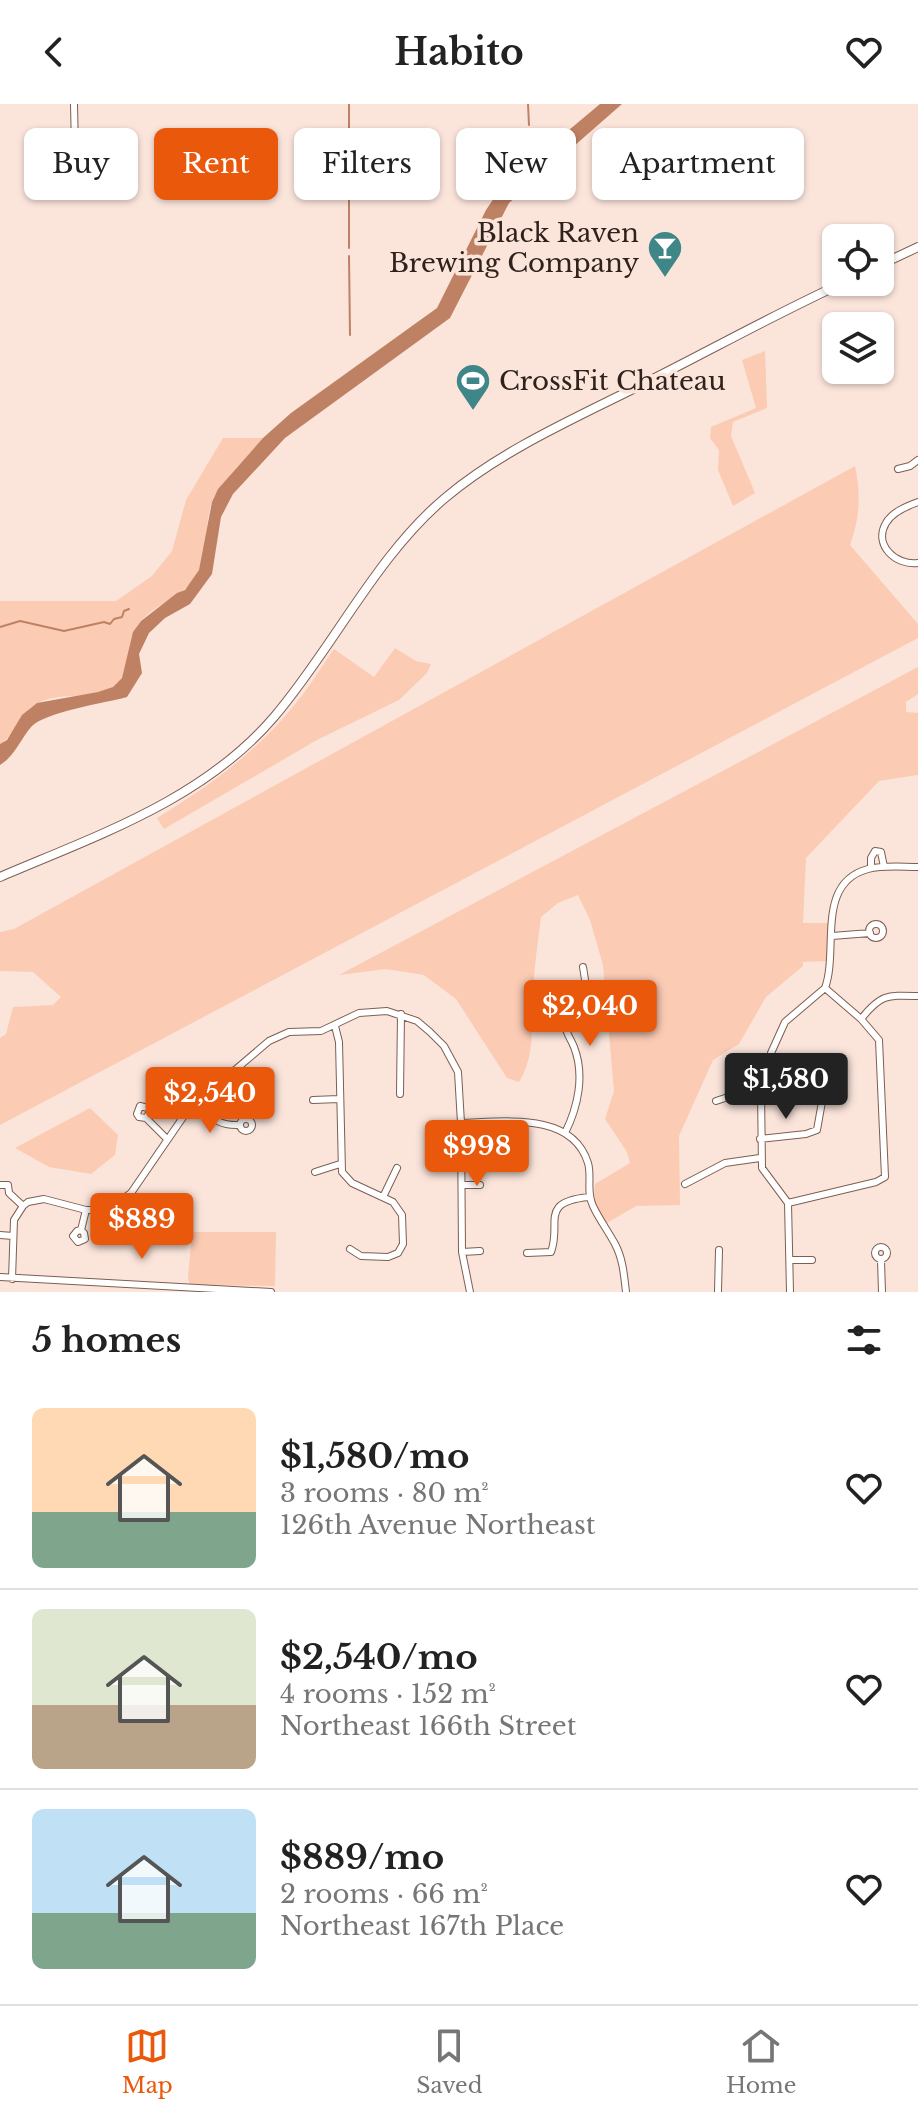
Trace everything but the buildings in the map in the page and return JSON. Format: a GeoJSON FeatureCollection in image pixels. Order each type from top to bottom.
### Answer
{"type":"FeatureCollection","features":[{"type":"Feature","properties":{"kind":"main road"},"geometry":{"type":"LineString","coordinates":[[894,258],[918,247]]}},
{"type":"Feature","properties":{"kind":"main road"},"geometry":{"type":"LineString","coordinates":[[0,877],[146,815],[227,763],[288,700],[411,532],[464,482],[595,408],[822,294]]}},
{"type":"Feature","properties":{"kind":"street"},"geometry":{"type":"LineString","coordinates":[[74,104],[75,128]]}},
{"type":"Feature","properties":{"kind":"street"},"geometry":{"type":"LineString","coordinates":[[898,469],[918,460]]}},
{"type":"Feature","properties":{"kind":"street"},"geometry":{"type":"LineString","coordinates":[[918,502],[890,517],[882,532],[891,557],[906,563],[918,563]]}},
{"type":"Feature","properties":{"kind":"street"},"geometry":{"type":"LineString","coordinates":[[871,868],[875,851],[881,852],[884,857],[884,867]]}},
{"type":"Feature","properties":{"kind":"street"},"geometry":{"type":"LineString","coordinates":[[790,1292],[788,1203],[767,1175],[760,1158],[761,1091],[771,1053],[785,1022],[825,988],[830,974],[836,893],[850,878],[871,868],[918,867]]}},
{"type":"Feature","properties":{"kind":"street"},"geometry":{"type":"LineString","coordinates":[[832,936],[870,933]]}},
{"type":"Feature","properties":{"kind":"street"},"geometry":{"type":"LineString","coordinates":[[565,1133],[578,1102],[579,1085],[575,1049],[567,1035],[565,1020],[586,986],[583,967]]}},
{"type":"Feature","properties":{"kind":"street"},"geometry":{"type":"LineString","coordinates":[[788,1203],[876,1182],[885,1177],[881,1047],[877,1035],[825,988]]}},
{"type":"Feature","properties":{"kind":"street"},"geometry":{"type":"LineString","coordinates":[[861,1019],[879,999],[891,995],[918,996]]}},
{"type":"Feature","properties":{"kind":"street"},"geometry":{"type":"LineString","coordinates":[[12,1279],[14,1220],[23,1206],[44,1199],[86,1210],[104,1210],[114,1206],[131,1193],[167,1139],[197,1102],[280,1035],[321,1031],[347,1017],[375,1010],[401,1014],[417,1021],[444,1046],[453,1060],[460,1084],[462,1252],[470,1292]]}},
{"type":"Feature","properties":{"kind":"street"},"geometry":{"type":"LineString","coordinates":[[400,1094],[401,1014]]}},
{"type":"Feature","properties":{"kind":"street"},"geometry":{"type":"LineString","coordinates":[[335,1026],[339,1042],[340,1164],[347,1180],[383,1197],[402,1215],[403,1244],[398,1253],[388,1257],[361,1256],[350,1249]]}},
{"type":"Feature","properties":{"kind":"street"},"geometry":{"type":"LineString","coordinates":[[760,1139],[817,1130],[826,1079]]}},
{"type":"Feature","properties":{"kind":"street"},"geometry":{"type":"LineString","coordinates":[[716,1101],[749,1090],[761,1091]]}},
{"type":"Feature","properties":{"kind":"street"},"geometry":{"type":"LineString","coordinates":[[313,1100],[339,1099]]}},
{"type":"Feature","properties":{"kind":"street"},"geometry":{"type":"LineString","coordinates":[[197,1102],[218,1122],[240,1125]]}},
{"type":"Feature","properties":{"kind":"street"},"geometry":{"type":"LineString","coordinates":[[146,1118],[167,1139]]}},
{"type":"Feature","properties":{"kind":"street"},"geometry":{"type":"LineString","coordinates":[[461,1123],[526,1122],[553,1127],[565,1133],[587,1160],[589,1197],[616,1246],[624,1270],[626,1292]]}},
{"type":"Feature","properties":{"kind":"street"},"geometry":{"type":"LineString","coordinates":[[685,1184],[725,1163],[760,1158]]}},
{"type":"Feature","properties":{"kind":"street"},"geometry":{"type":"LineString","coordinates":[[315,1172],[340,1164]]}},
{"type":"Feature","properties":{"kind":"street"},"geometry":{"type":"LineString","coordinates":[[383,1197],[397,1168]]}},
{"type":"Feature","properties":{"kind":"street"},"geometry":{"type":"LineString","coordinates":[[0,1185],[8,1185],[9,1193],[23,1206]]}},
{"type":"Feature","properties":{"kind":"street"},"geometry":{"type":"LineString","coordinates":[[462,1185],[480,1185]]}},
{"type":"Feature","properties":{"kind":"street"},"geometry":{"type":"LineString","coordinates":[[0,1196],[9,1193]]}},
{"type":"Feature","properties":{"kind":"street"},"geometry":{"type":"LineString","coordinates":[[131,1193],[143,1212],[143,1233]]}},
{"type":"Feature","properties":{"kind":"street"},"geometry":{"type":"LineString","coordinates":[[527,1253],[551,1252],[552,1223],[559,1208],[571,1199],[589,1197]]}},
{"type":"Feature","properties":{"kind":"street"},"geometry":{"type":"LineString","coordinates":[[81,1230],[86,1210]]}},
{"type":"Feature","properties":{"kind":"street"},"geometry":{"type":"LineString","coordinates":[[0,1235],[13,1236]]}},
{"type":"Feature","properties":{"kind":"street"},"geometry":{"type":"LineString","coordinates":[[718,1292],[719,1250]]}},
{"type":"Feature","properties":{"kind":"street"},"geometry":{"type":"LineString","coordinates":[[462,1252],[480,1251]]}},
{"type":"Feature","properties":{"kind":"street"},"geometry":{"type":"LineString","coordinates":[[791,1260],[812,1260]]}},
{"type":"Feature","properties":{"kind":"street"},"geometry":{"type":"LineString","coordinates":[[881,1260],[882,1292]]}},
{"type":"Feature","properties":{"kind":"street"},"geometry":{"type":"LineString","coordinates":[[0,1277],[271,1292]]}},
{"type":"Feature","properties":{"kind":"street"},"geometry":{"type":"LineString","coordinates":[[55,1282],[55,1292]]}},
{"type":"Feature","properties":{"kind":"shaded area"},"geometry":{"type":"Polygon","coordinates":[[[600,104],[622,104],[576,144],[576,128],[571,128],[600,104]]]}},
{"type":"Feature","properties":{"kind":"shaded area"},"geometry":{"type":"Polygon","coordinates":[[[493,200],[512,200],[450,318],[285,438],[233,494],[221,517],[212,574],[190,604],[165,618],[149,633],[139,654],[142,673],[127,697],[62,712],[39,721],[0,765],[0,744],[7,740],[22,715],[37,703],[98,692],[113,687],[122,678],[133,632],[141,621],[185,590],[199,570],[212,502],[218,489],[263,438],[291,413],[437,308],[493,200]]]}},
{"type":"Feature","properties":{"kind":"shaded area"},"geometry":{"type":"Polygon","coordinates":[[[765,351],[767,408],[733,422],[731,436],[755,493],[733,506],[718,470],[719,450],[710,438],[711,427],[756,408],[742,360],[765,351]]]}},
{"type":"Feature","properties":{"kind":"shaded area"},"geometry":{"type":"Polygon","coordinates":[[[223,438],[263,438],[213,499],[202,562],[194,580],[147,615],[135,630],[120,682],[94,694],[54,698],[36,704],[0,744],[0,601],[116,601],[152,576],[172,551],[186,500],[223,438]]]}},
{"type":"Feature","properties":{"kind":"shaded area"},"geometry":{"type":"Polygon","coordinates":[[[855,466],[858,506],[850,545],[918,624],[918,638],[0,1125],[0,1038],[6,1034],[13,1007],[53,1005],[61,997],[33,972],[0,971],[0,932],[14,929],[855,466]]]}},
{"type":"Feature","properties":{"kind":"shaded area"},"geometry":{"type":"Polygon","coordinates":[[[395,648],[416,661],[431,664],[427,673],[399,700],[317,740],[164,829],[157,818],[211,782],[261,741],[297,702],[334,649],[374,677],[395,648]]]}},
{"type":"Feature","properties":{"kind":"shaded area"},"geometry":{"type":"Polygon","coordinates":[[[918,667],[918,694],[906,702],[906,712],[918,713],[918,775],[879,781],[806,858],[803,923],[828,923],[828,961],[803,962],[803,966],[766,997],[739,1044],[713,1060],[679,1136],[680,1205],[636,1206],[607,1223],[596,1205],[595,1184],[630,1163],[627,1152],[605,1119],[614,1091],[603,965],[590,920],[578,895],[558,903],[541,917],[534,973],[532,1038],[528,1061],[519,1082],[507,1078],[456,999],[424,975],[386,969],[339,975],[918,667]]]}},
{"type":"Feature","properties":{"kind":"shaded area"},"geometry":{"type":"Polygon","coordinates":[[[90,1108],[118,1135],[115,1155],[91,1174],[49,1167],[15,1148],[90,1108]]]}},
{"type":"Feature","properties":{"kind":"shaded area"},"geometry":{"type":"Polygon","coordinates":[[[192,1232],[276,1232],[275,1286],[190,1285],[192,1232]]]}},
{"type":"Feature","properties":{"kind":"waterway"},"geometry":{"type":"LineString","coordinates":[[349,104],[349,248]]}},
{"type":"Feature","properties":{"kind":"waterway"},"geometry":{"type":"LineString","coordinates":[[528,104],[529,125]]}},
{"type":"Feature","properties":{"kind":"waterway"},"geometry":{"type":"LineString","coordinates":[[349,256],[350,335]]}},
{"type":"Feature","properties":{"kind":"waterway"},"geometry":{"type":"LineString","coordinates":[[0,627],[20,621],[64,631],[104,622],[110,624],[129,609]]}},
{"type":"Feature","properties":{"kind":"place","name":"Black Raven Brewing Company"},"geometry":{"type":"Point","coordinates":[665,279]}},
{"type":"Feature","properties":{"kind":"place","name":"CrossFit Chateau"},"geometry":{"type":"Point","coordinates":[473,412]}}]}
